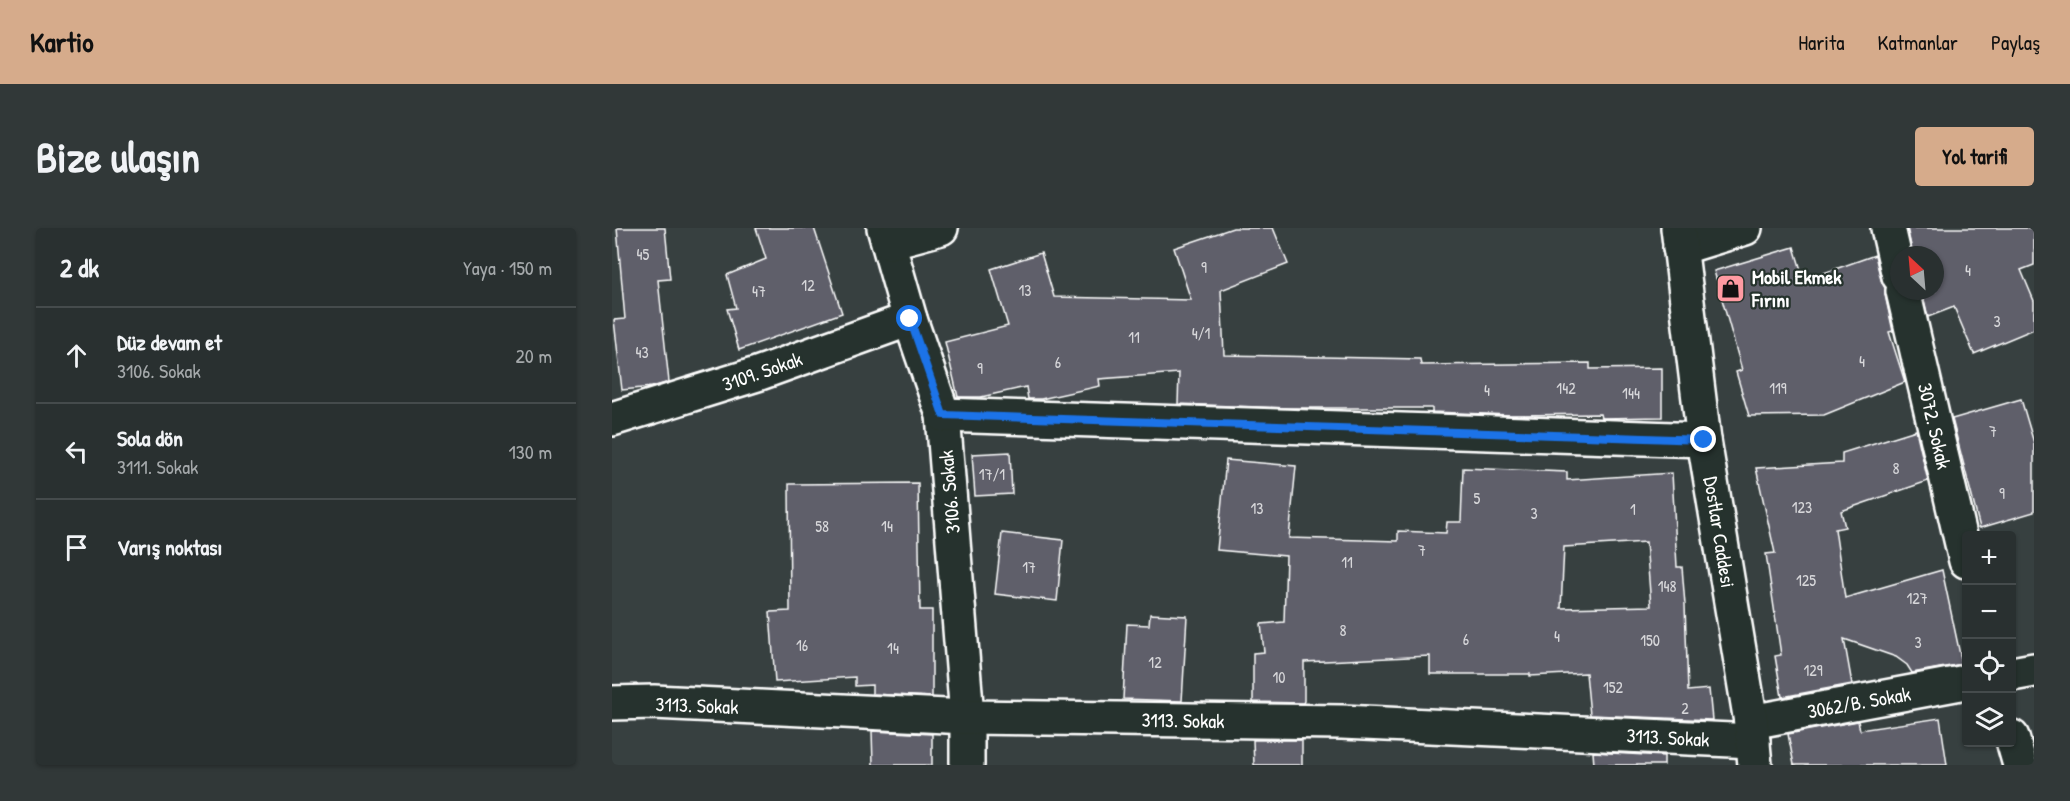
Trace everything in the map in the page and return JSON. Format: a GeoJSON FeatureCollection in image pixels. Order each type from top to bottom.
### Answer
{"type":"FeatureCollection","features":[{"type":"Feature","properties":{"kind":"street"},"geometry":{"type":"LineString","coordinates":[[886,235],[941,228]]}},
{"type":"Feature","properties":{"kind":"street"},"geometry":{"type":"LineString","coordinates":[[1679,238],[1745,228]]}},
{"type":"Feature","properties":{"kind":"street"},"geometry":{"type":"LineString","coordinates":[[1888,228],[1892,246]]}},
{"type":"Feature","properties":{"kind":"street","name":"3106. Sokak"},"geometry":{"type":"LineString","coordinates":[[886,235],[910,319],[943,415],[967,717],[967,765]]}},
{"type":"Feature","properties":{"kind":"street","name":"Dostlar Caddesi"},"geometry":{"type":"LineString","coordinates":[[1679,238],[1704,440],[1753,743]]}},
{"type":"Feature","properties":{"kind":"street","name":"3072. Sokak"},"geometry":{"type":"LineString","coordinates":[[1905,300],[1962,544]]}},
{"type":"Feature","properties":{"kind":"street","name":"3109. Sokak"},"geometry":{"type":"LineString","coordinates":[[612,419],[757,374],[910,319]]}},
{"type":"Feature","properties":{"kind":"street"},"geometry":{"type":"LineString","coordinates":[[943,415],[1704,440]]}},
{"type":"Feature","properties":{"kind":"street"},"geometry":{"type":"LineString","coordinates":[[2016,673],[2034,670]]}},
{"type":"Feature","properties":{"kind":"street","name":"3062/B. Sokak"},"geometry":{"type":"LineString","coordinates":[[1753,743],[1962,683]]}},
{"type":"Feature","properties":{"kind":"street","name":"3113. Sokak"},"geometry":{"type":"LineString","coordinates":[[612,703],[665,703],[967,717],[1342,722],[1753,743]]}},
{"type":"Feature","properties":{"kind":"street"},"geometry":{"type":"LineString","coordinates":[[2014,747],[2019,765]]}},
{"type":"Feature","properties":{"kind":"building"},"geometry":{"type":"Polygon","coordinates":[[[617,228],[665,228],[670,279],[658,280],[669,382],[652,387],[622,390],[614,320],[625,319],[617,228]]]}},
{"type":"Feature","properties":{"kind":"building"},"geometry":{"type":"Polygon","coordinates":[[[756,228],[814,228],[842,313],[739,350],[727,309],[736,308],[727,275],[766,259],[756,228]]]}},
{"type":"Feature","properties":{"kind":"building"},"geometry":{"type":"Polygon","coordinates":[[[1233,228],[1273,228],[1288,264],[1221,290],[1224,355],[1420,359],[1421,365],[1590,363],[1590,369],[1662,368],[1662,417],[1601,418],[1600,414],[1511,415],[1432,412],[1432,408],[1289,408],[1178,404],[1179,373],[1099,379],[1100,386],[1041,399],[1028,399],[1026,387],[981,397],[958,397],[945,342],[1008,326],[991,269],[1041,253],[1054,297],[1191,300],[1174,248],[1233,228]]]}},
{"type":"Feature","properties":{"kind":"building"},"geometry":{"type":"Polygon","coordinates":[[[1907,228],[2034,228],[2034,265],[2021,270],[2034,301],[2034,329],[1974,354],[1954,307],[1928,317],[1924,300],[1944,300],[1944,246],[1911,246],[1907,228]]]}},
{"type":"Feature","properties":{"kind":"building"},"geometry":{"type":"Polygon","coordinates":[[[1794,247],[1804,280],[1875,255],[1885,288],[1893,331],[1889,332],[1905,382],[1824,415],[1749,416],[1736,372],[1742,370],[1714,271],[1794,247]]]}},
{"type":"Feature","properties":{"kind":"building"},"geometry":{"type":"Polygon","coordinates":[[[2021,399],[2034,443],[2034,512],[1980,528],[1952,419],[2021,399]]]}},
{"type":"Feature","properties":{"kind":"building"},"geometry":{"type":"Polygon","coordinates":[[[1916,430],[1928,481],[1841,511],[1845,527],[1835,529],[1845,598],[1942,570],[1962,664],[1912,673],[1907,665],[1896,657],[1844,639],[1852,684],[1782,697],[1775,656],[1781,655],[1766,554],[1775,553],[1756,468],[1842,463],[1842,453],[1916,430]]]}},
{"type":"Feature","properties":{"kind":"building"},"geometry":{"type":"Polygon","coordinates":[[[1010,452],[1012,494],[975,496],[972,454],[1010,452]]]}},
{"type":"Feature","properties":{"kind":"building"},"geometry":{"type":"Polygon","coordinates":[[[1226,460],[1296,466],[1289,538],[1398,541],[1398,531],[1446,533],[1447,522],[1461,522],[1463,468],[1567,472],[1567,480],[1672,473],[1677,567],[1682,567],[1685,605],[1688,691],[1709,689],[1712,720],[1590,715],[1586,673],[1530,676],[1530,674],[1430,674],[1430,656],[1304,662],[1303,703],[1253,702],[1253,653],[1264,652],[1261,624],[1284,622],[1286,556],[1217,550],[1226,460]],[[1646,542],[1564,547],[1561,608],[1651,606],[1646,542]]]}},
{"type":"Feature","properties":{"kind":"building"},"geometry":{"type":"Polygon","coordinates":[[[918,483],[920,610],[932,610],[932,697],[872,694],[872,685],[855,686],[855,677],[775,682],[770,612],[790,611],[789,484],[918,483]]]}},
{"type":"Feature","properties":{"kind":"building"},"geometry":{"type":"Polygon","coordinates":[[[1002,533],[1063,540],[1057,601],[995,594],[1002,533]]]}},
{"type":"Feature","properties":{"kind":"building"},"geometry":{"type":"Polygon","coordinates":[[[1150,614],[1187,616],[1182,701],[1123,699],[1127,624],[1149,625],[1150,614]]]}},
{"type":"Feature","properties":{"kind":"building"},"geometry":{"type":"Polygon","coordinates":[[[1940,718],[1947,765],[1794,765],[1788,734],[1858,721],[1860,730],[1940,718]]]}},
{"type":"Feature","properties":{"kind":"building"},"geometry":{"type":"Polygon","coordinates":[[[872,731],[932,734],[932,765],[873,765],[872,731]]]}},
{"type":"Feature","properties":{"kind":"building"},"geometry":{"type":"Polygon","coordinates":[[[1253,740],[1302,740],[1302,765],[1254,765],[1253,740]]]}},
{"type":"Feature","properties":{"kind":"building"},"geometry":{"type":"Polygon","coordinates":[[[1593,752],[1664,756],[1664,765],[1594,765],[1593,752]]]}},
{"type":"Feature","properties":{"kind":"place","name":"Mobil Ekmek Fırını"},"geometry":{"type":"Point","coordinates":[1731,288]}},
{"type":"Feature","properties":{"kind":"route"},"geometry":{"type":"LineString","coordinates":[[910,319],[943,415],[1704,440]]}}]}
